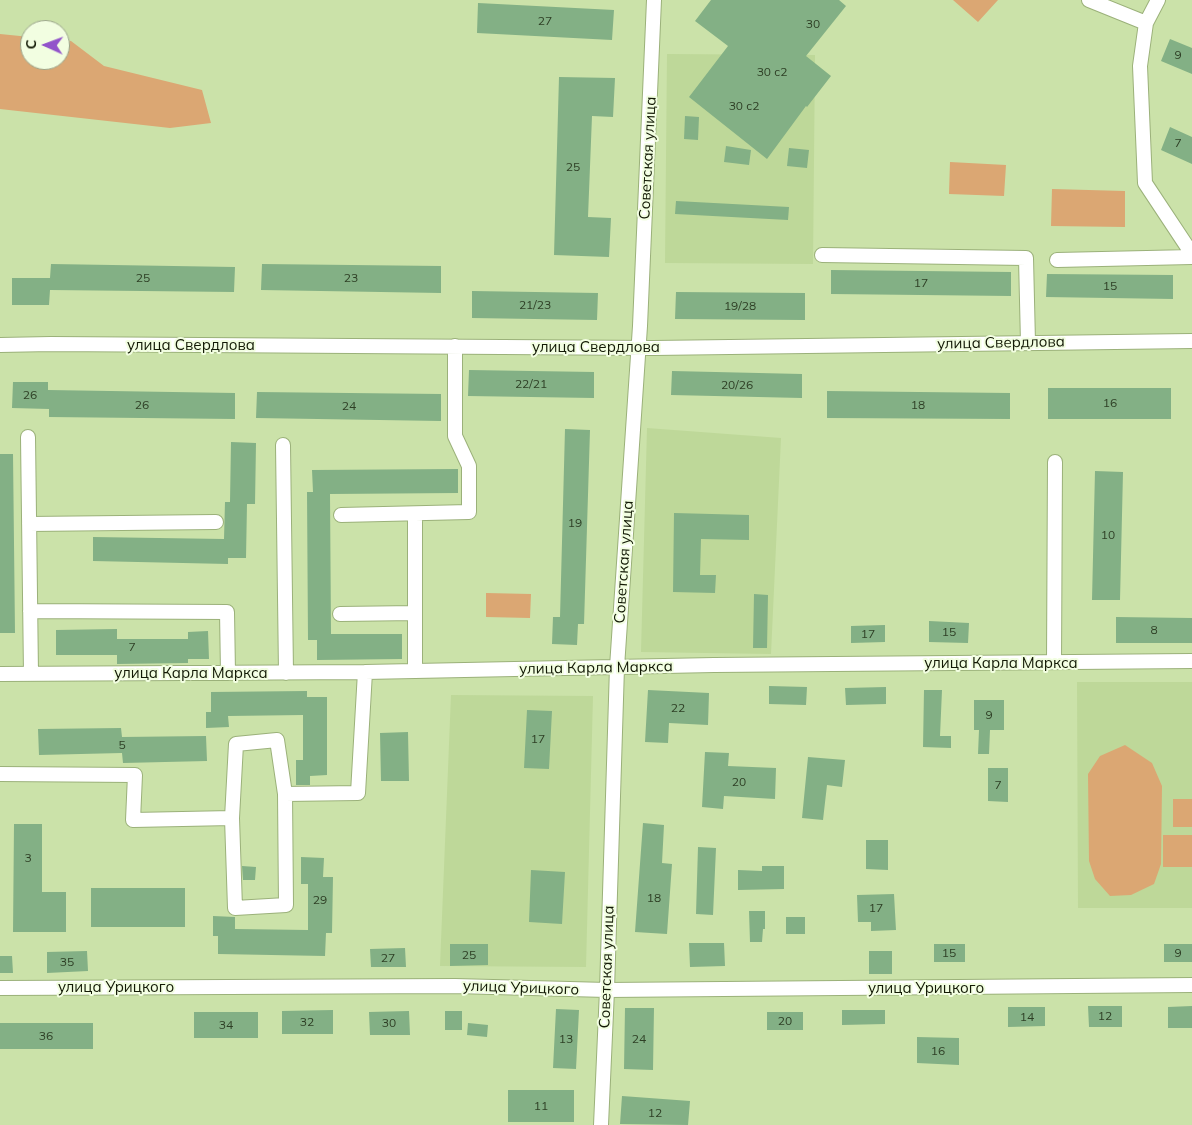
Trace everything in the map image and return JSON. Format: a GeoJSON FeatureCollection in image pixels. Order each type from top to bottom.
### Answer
{"type":"FeatureCollection","features":[{"type":"Feature","properties":{"kind":"street","name":"Советская улица"},"geometry":{"type":"LineString","coordinates":[[601,1125],[617,667],[638,347],[654,0]]}},
{"type":"Feature","properties":{"kind":"street"},"geometry":{"type":"LineString","coordinates":[[1089,0],[1146,23]]}},
{"type":"Feature","properties":{"kind":"street"},"geometry":{"type":"LineString","coordinates":[[1158,0],[1146,23],[1140,66],[1146,183],[1192,255]]}},
{"type":"Feature","properties":{"kind":"street"},"geometry":{"type":"LineString","coordinates":[[822,255],[1026,258],[1028,343]]}},
{"type":"Feature","properties":{"kind":"street"},"geometry":{"type":"LineString","coordinates":[[1057,260],[1192,255]]}},
{"type":"Feature","properties":{"kind":"street","name":"улица Свердлова"},"geometry":{"type":"LineString","coordinates":[[0,345],[638,347],[1192,341]]}},
{"type":"Feature","properties":{"kind":"street"},"geometry":{"type":"LineString","coordinates":[[341,515],[469,512],[469,466],[455,436],[455,346]]}},
{"type":"Feature","properties":{"kind":"street"},"geometry":{"type":"LineString","coordinates":[[28,437],[31,674]]}},
{"type":"Feature","properties":{"kind":"street"},"geometry":{"type":"LineString","coordinates":[[283,445],[286,673]]}},
{"type":"Feature","properties":{"kind":"street"},"geometry":{"type":"LineString","coordinates":[[1054,662],[1055,462]]}},
{"type":"Feature","properties":{"kind":"street"},"geometry":{"type":"LineString","coordinates":[[415,514],[415,671]]}},
{"type":"Feature","properties":{"kind":"street"},"geometry":{"type":"LineString","coordinates":[[29,524],[216,522]]}},
{"type":"Feature","properties":{"kind":"street"},"geometry":{"type":"LineString","coordinates":[[30,611],[227,612],[228,673]]}},
{"type":"Feature","properties":{"kind":"street"},"geometry":{"type":"LineString","coordinates":[[340,614],[415,613]]}},
{"type":"Feature","properties":{"kind":"street","name":"улица Карла Маркса"},"geometry":{"type":"LineString","coordinates":[[0,674],[286,673],[714,665],[1192,661]]}},
{"type":"Feature","properties":{"kind":"street"},"geometry":{"type":"LineString","coordinates":[[285,794],[358,793],[365,672]]}},
{"type":"Feature","properties":{"kind":"street"},"geometry":{"type":"LineString","coordinates":[[277,740],[285,794],[286,905],[235,908],[232,818],[236,744],[277,740]]}},
{"type":"Feature","properties":{"kind":"street"},"geometry":{"type":"LineString","coordinates":[[0,774],[135,775],[133,820],[232,818]]}},
{"type":"Feature","properties":{"kind":"street","name":"улица Урицкого"},"geometry":{"type":"LineString","coordinates":[[0,988],[455,986],[607,990],[1192,985]]}},
{"type":"Feature","properties":{"kind":"shaded area"},"geometry":{"type":"Polygon","coordinates":[[[953,0],[998,0],[978,22],[953,0]]]}},
{"type":"Feature","properties":{"kind":"shaded area"},"geometry":{"type":"Polygon","coordinates":[[[0,34],[20,36],[20,70],[70,70],[71,41],[104,66],[202,90],[211,123],[170,128],[0,109],[0,34]]]}},
{"type":"Feature","properties":{"kind":"shaded area"},"geometry":{"type":"Polygon","coordinates":[[[667,54],[815,55],[813,264],[665,263],[667,54]]]}},
{"type":"Feature","properties":{"kind":"shaded area"},"geometry":{"type":"Polygon","coordinates":[[[950,162],[1006,165],[1004,196],[949,194],[950,162]]]}},
{"type":"Feature","properties":{"kind":"shaded area"},"geometry":{"type":"Polygon","coordinates":[[[1052,189],[1125,191],[1125,227],[1051,226],[1052,189]]]}},
{"type":"Feature","properties":{"kind":"shaded area"},"geometry":{"type":"Polygon","coordinates":[[[647,428],[781,438],[771,654],[641,652],[647,428]]]}},
{"type":"Feature","properties":{"kind":"shaded area"},"geometry":{"type":"Polygon","coordinates":[[[486,593],[531,594],[530,618],[486,617],[486,593]]]}},
{"type":"Feature","properties":{"kind":"shaded area"},"geometry":{"type":"Polygon","coordinates":[[[1077,682],[1192,682],[1192,908],[1078,908],[1077,682]]]}},
{"type":"Feature","properties":{"kind":"shaded area"},"geometry":{"type":"Polygon","coordinates":[[[451,695],[593,696],[586,967],[440,966],[451,695]]]}},
{"type":"Feature","properties":{"kind":"shaded area"},"geometry":{"type":"Polygon","coordinates":[[[1125,745],[1152,763],[1162,786],[1161,864],[1154,884],[1131,895],[1110,896],[1095,879],[1089,861],[1088,774],[1100,756],[1125,745]]]}},
{"type":"Feature","properties":{"kind":"shaded area"},"geometry":{"type":"Polygon","coordinates":[[[1173,799],[1192,799],[1192,827],[1173,827],[1173,799]]]}},
{"type":"Feature","properties":{"kind":"shaded area"},"geometry":{"type":"Polygon","coordinates":[[[1163,835],[1192,835],[1192,867],[1163,867],[1163,835]]]}},
{"type":"Feature","properties":{"kind":"building"},"geometry":{"type":"Polygon","coordinates":[[[711,0],[839,0],[846,6],[806,56],[831,76],[767,159],[689,97],[728,46],[695,21],[711,0]]]}},
{"type":"Feature","properties":{"kind":"building"},"geometry":{"type":"Polygon","coordinates":[[[478,3],[614,10],[612,40],[477,33],[478,3]]]}},
{"type":"Feature","properties":{"kind":"building"},"geometry":{"type":"Polygon","coordinates":[[[1170,39],[1192,48],[1192,74],[1161,61],[1170,39]]]}},
{"type":"Feature","properties":{"kind":"building"},"geometry":{"type":"Polygon","coordinates":[[[559,77],[615,78],[613,117],[592,116],[588,217],[611,218],[609,257],[554,255],[559,77]]]}},
{"type":"Feature","properties":{"kind":"building"},"geometry":{"type":"Polygon","coordinates":[[[685,116],[699,117],[698,140],[684,139],[685,116]]]}},
{"type":"Feature","properties":{"kind":"building"},"geometry":{"type":"Polygon","coordinates":[[[1170,127],[1192,137],[1192,164],[1161,150],[1170,127]]]}},
{"type":"Feature","properties":{"kind":"building"},"geometry":{"type":"Polygon","coordinates":[[[726,146],[751,150],[749,165],[724,162],[726,146]]]}},
{"type":"Feature","properties":{"kind":"building"},"geometry":{"type":"Polygon","coordinates":[[[789,148],[809,150],[807,168],[787,166],[789,148]]]}},
{"type":"Feature","properties":{"kind":"building"},"geometry":{"type":"Polygon","coordinates":[[[676,201],[789,207],[788,220],[675,214],[676,201]]]}},
{"type":"Feature","properties":{"kind":"building"},"geometry":{"type":"Polygon","coordinates":[[[51,264],[235,267],[234,292],[50,290],[49,305],[12,305],[12,278],[50,278],[51,264]]]}},
{"type":"Feature","properties":{"kind":"building"},"geometry":{"type":"Polygon","coordinates":[[[262,264],[441,266],[441,293],[261,290],[262,264]]]}},
{"type":"Feature","properties":{"kind":"building"},"geometry":{"type":"Polygon","coordinates":[[[831,270],[1011,272],[1011,296],[831,294],[831,270]]]}},
{"type":"Feature","properties":{"kind":"building"},"geometry":{"type":"Polygon","coordinates":[[[1047,274],[1173,275],[1173,299],[1046,297],[1047,274]]]}},
{"type":"Feature","properties":{"kind":"building"},"geometry":{"type":"Polygon","coordinates":[[[472,291],[598,293],[597,320],[472,318],[472,291]]]}},
{"type":"Feature","properties":{"kind":"building"},"geometry":{"type":"Polygon","coordinates":[[[676,292],[805,293],[805,320],[675,319],[676,292]]]}},
{"type":"Feature","properties":{"kind":"building"},"geometry":{"type":"Polygon","coordinates":[[[469,370],[594,372],[594,398],[468,396],[469,370]]]}},
{"type":"Feature","properties":{"kind":"building"},"geometry":{"type":"Polygon","coordinates":[[[672,371],[802,374],[802,398],[671,395],[672,371]]]}},
{"type":"Feature","properties":{"kind":"building"},"geometry":{"type":"Polygon","coordinates":[[[13,382],[48,382],[48,390],[235,393],[235,419],[49,417],[49,409],[12,408],[13,382]]]}},
{"type":"Feature","properties":{"kind":"building"},"geometry":{"type":"Polygon","coordinates":[[[1048,388],[1171,388],[1171,419],[1048,419],[1048,388]]]}},
{"type":"Feature","properties":{"kind":"building"},"geometry":{"type":"Polygon","coordinates":[[[827,391],[1010,393],[1010,419],[827,418],[827,391]]]}},
{"type":"Feature","properties":{"kind":"building"},"geometry":{"type":"Polygon","coordinates":[[[257,392],[441,394],[441,421],[256,418],[257,392]]]}},
{"type":"Feature","properties":{"kind":"building"},"geometry":{"type":"Polygon","coordinates":[[[565,429],[590,430],[584,624],[578,624],[577,645],[552,644],[553,617],[560,617],[565,429]]]}},
{"type":"Feature","properties":{"kind":"building"},"geometry":{"type":"Polygon","coordinates":[[[231,442],[256,443],[255,504],[247,504],[246,558],[228,558],[228,564],[93,561],[93,537],[224,539],[225,502],[230,502],[231,442]]]}},
{"type":"Feature","properties":{"kind":"building"},"geometry":{"type":"Polygon","coordinates":[[[0,454],[13,454],[15,633],[0,633],[0,454]]]}},
{"type":"Feature","properties":{"kind":"building"},"geometry":{"type":"Polygon","coordinates":[[[458,469],[458,493],[330,494],[331,634],[402,634],[402,659],[317,660],[317,640],[308,640],[307,492],[313,492],[312,470],[458,469]]]}},
{"type":"Feature","properties":{"kind":"building"},"geometry":{"type":"Polygon","coordinates":[[[1095,471],[1123,472],[1120,600],[1092,600],[1095,471]]]}},
{"type":"Feature","properties":{"kind":"building"},"geometry":{"type":"Polygon","coordinates":[[[674,513],[749,515],[749,540],[701,539],[700,575],[716,575],[715,593],[673,592],[674,513]]]}},
{"type":"Feature","properties":{"kind":"building"},"geometry":{"type":"Polygon","coordinates":[[[754,594],[768,595],[767,648],[753,648],[754,594]]]}},
{"type":"Feature","properties":{"kind":"building"},"geometry":{"type":"Polygon","coordinates":[[[1116,617],[1192,618],[1192,643],[1116,643],[1116,617]]]}},
{"type":"Feature","properties":{"kind":"building"},"geometry":{"type":"Polygon","coordinates":[[[929,621],[969,623],[968,643],[929,642],[929,621]]]}},
{"type":"Feature","properties":{"kind":"building"},"geometry":{"type":"Polygon","coordinates":[[[885,625],[885,642],[851,643],[851,626],[885,625]]]}},
{"type":"Feature","properties":{"kind":"building"},"geometry":{"type":"Polygon","coordinates":[[[117,629],[117,639],[188,639],[188,632],[208,631],[209,659],[188,659],[188,663],[117,664],[117,655],[56,655],[56,630],[117,629]]]}},
{"type":"Feature","properties":{"kind":"building"},"geometry":{"type":"Polygon","coordinates":[[[769,686],[807,687],[806,705],[769,704],[769,686]]]}},
{"type":"Feature","properties":{"kind":"building"},"geometry":{"type":"Polygon","coordinates":[[[886,687],[886,704],[846,705],[845,688],[886,687]]]}},
{"type":"Feature","properties":{"kind":"building"},"geometry":{"type":"Polygon","coordinates":[[[648,690],[709,693],[708,725],[669,723],[668,743],[645,742],[648,690]]]}},
{"type":"Feature","properties":{"kind":"building"},"geometry":{"type":"Polygon","coordinates":[[[924,690],[942,690],[940,736],[951,736],[951,748],[923,747],[924,690]]]}},
{"type":"Feature","properties":{"kind":"building"},"geometry":{"type":"Polygon","coordinates":[[[307,691],[307,697],[327,697],[327,775],[310,776],[310,785],[296,785],[296,760],[303,760],[303,715],[228,716],[229,727],[206,728],[206,712],[211,712],[211,692],[307,691]]]}},
{"type":"Feature","properties":{"kind":"building"},"geometry":{"type":"Polygon","coordinates":[[[974,700],[1004,700],[1004,730],[990,730],[989,754],[978,754],[979,730],[974,730],[974,700]]]}},
{"type":"Feature","properties":{"kind":"building"},"geometry":{"type":"Polygon","coordinates":[[[527,710],[552,711],[549,769],[524,768],[527,710]]]}},
{"type":"Feature","properties":{"kind":"building"},"geometry":{"type":"Polygon","coordinates":[[[121,728],[122,737],[206,736],[207,761],[123,763],[122,753],[39,755],[38,729],[121,728]]]}},
{"type":"Feature","properties":{"kind":"building"},"geometry":{"type":"Polygon","coordinates":[[[408,732],[409,781],[381,781],[380,733],[408,732]]]}},
{"type":"Feature","properties":{"kind":"building"},"geometry":{"type":"Polygon","coordinates":[[[705,752],[729,753],[728,766],[776,768],[775,799],[724,796],[723,809],[702,807],[705,752]]]}},
{"type":"Feature","properties":{"kind":"building"},"geometry":{"type":"Polygon","coordinates":[[[808,757],[845,760],[842,787],[827,785],[823,820],[802,818],[808,757]]]}},
{"type":"Feature","properties":{"kind":"building"},"geometry":{"type":"Polygon","coordinates":[[[988,768],[1008,768],[1008,802],[988,801],[988,768]]]}},
{"type":"Feature","properties":{"kind":"building"},"geometry":{"type":"Polygon","coordinates":[[[643,823],[664,825],[662,863],[672,864],[667,934],[635,932],[643,823]]]}},
{"type":"Feature","properties":{"kind":"building"},"geometry":{"type":"Polygon","coordinates":[[[14,824],[42,824],[42,892],[66,892],[66,932],[13,932],[14,824]]]}},
{"type":"Feature","properties":{"kind":"building"},"geometry":{"type":"Polygon","coordinates":[[[866,840],[888,840],[888,870],[866,869],[866,840]]]}},
{"type":"Feature","properties":{"kind":"building"},"geometry":{"type":"Polygon","coordinates":[[[698,847],[716,848],[713,915],[696,914],[698,847]]]}},
{"type":"Feature","properties":{"kind":"building"},"geometry":{"type":"Polygon","coordinates":[[[301,857],[324,858],[323,877],[333,877],[332,933],[326,933],[325,956],[218,954],[218,936],[213,936],[213,916],[235,917],[235,929],[308,930],[308,884],[301,884],[301,857]]]}},
{"type":"Feature","properties":{"kind":"building"},"geometry":{"type":"Polygon","coordinates":[[[242,866],[256,867],[255,880],[243,880],[242,866]]]}},
{"type":"Feature","properties":{"kind":"building"},"geometry":{"type":"Polygon","coordinates":[[[762,866],[784,866],[784,889],[738,890],[738,870],[762,871],[762,866]]]}},
{"type":"Feature","properties":{"kind":"building"},"geometry":{"type":"Polygon","coordinates":[[[531,870],[565,872],[562,924],[529,922],[531,870]]]}},
{"type":"Feature","properties":{"kind":"building"},"geometry":{"type":"Polygon","coordinates":[[[91,888],[185,888],[185,927],[91,927],[91,888]]]}},
{"type":"Feature","properties":{"kind":"building"},"geometry":{"type":"Polygon","coordinates":[[[894,894],[896,930],[871,931],[871,922],[858,922],[857,895],[894,894]]]}},
{"type":"Feature","properties":{"kind":"building"},"geometry":{"type":"Polygon","coordinates":[[[749,911],[765,911],[765,929],[763,929],[762,942],[750,942],[749,911]]]}},
{"type":"Feature","properties":{"kind":"building"},"geometry":{"type":"Polygon","coordinates":[[[786,917],[805,917],[805,934],[786,934],[786,917]]]}},
{"type":"Feature","properties":{"kind":"building"},"geometry":{"type":"Polygon","coordinates":[[[689,943],[724,943],[725,966],[690,967],[689,943]]]}},
{"type":"Feature","properties":{"kind":"building"},"geometry":{"type":"Polygon","coordinates":[[[450,944],[488,944],[488,965],[450,966],[450,944]]]}},
{"type":"Feature","properties":{"kind":"building"},"geometry":{"type":"Polygon","coordinates":[[[934,944],[965,944],[965,962],[934,962],[934,944]]]}},
{"type":"Feature","properties":{"kind":"building"},"geometry":{"type":"Polygon","coordinates":[[[1164,944],[1192,944],[1192,962],[1164,962],[1164,944]]]}},
{"type":"Feature","properties":{"kind":"building"},"geometry":{"type":"Polygon","coordinates":[[[405,948],[406,967],[371,967],[370,949],[405,948]]]}},
{"type":"Feature","properties":{"kind":"building"},"geometry":{"type":"Polygon","coordinates":[[[87,951],[88,971],[47,973],[47,952],[87,951]]]}},
{"type":"Feature","properties":{"kind":"building"},"geometry":{"type":"Polygon","coordinates":[[[869,951],[892,951],[892,974],[869,974],[869,951]]]}},
{"type":"Feature","properties":{"kind":"building"},"geometry":{"type":"Polygon","coordinates":[[[0,956],[12,956],[13,973],[0,973],[0,956]]]}},
{"type":"Feature","properties":{"kind":"building"},"geometry":{"type":"Polygon","coordinates":[[[1088,1006],[1122,1006],[1122,1027],[1089,1027],[1088,1006]]]}},
{"type":"Feature","properties":{"kind":"building"},"geometry":{"type":"Polygon","coordinates":[[[1192,1006],[1192,1028],[1168,1028],[1168,1007],[1192,1006]]]}},
{"type":"Feature","properties":{"kind":"building"},"geometry":{"type":"Polygon","coordinates":[[[1008,1007],[1045,1007],[1045,1026],[1008,1027],[1008,1007]]]}},
{"type":"Feature","properties":{"kind":"building"},"geometry":{"type":"Polygon","coordinates":[[[625,1008],[654,1008],[653,1070],[624,1069],[625,1008]]]}},
{"type":"Feature","properties":{"kind":"building"},"geometry":{"type":"Polygon","coordinates":[[[556,1009],[579,1010],[576,1069],[553,1068],[556,1009]]]}},
{"type":"Feature","properties":{"kind":"building"},"geometry":{"type":"Polygon","coordinates":[[[333,1010],[333,1034],[282,1034],[282,1011],[333,1010]]]}},
{"type":"Feature","properties":{"kind":"building"},"geometry":{"type":"Polygon","coordinates":[[[842,1010],[885,1010],[885,1024],[842,1025],[842,1010]]]}},
{"type":"Feature","properties":{"kind":"building"},"geometry":{"type":"Polygon","coordinates":[[[409,1011],[410,1035],[370,1035],[369,1012],[409,1011]]]}},
{"type":"Feature","properties":{"kind":"building"},"geometry":{"type":"Polygon","coordinates":[[[445,1011],[462,1011],[462,1030],[445,1030],[445,1011]]]}},
{"type":"Feature","properties":{"kind":"building"},"geometry":{"type":"Polygon","coordinates":[[[194,1012],[258,1012],[258,1038],[194,1038],[194,1012]]]}},
{"type":"Feature","properties":{"kind":"building"},"geometry":{"type":"Polygon","coordinates":[[[767,1012],[803,1012],[803,1030],[767,1030],[767,1012]]]}},
{"type":"Feature","properties":{"kind":"building"},"geometry":{"type":"Polygon","coordinates":[[[0,1023],[93,1023],[93,1049],[0,1049],[0,1023]]]}},
{"type":"Feature","properties":{"kind":"building"},"geometry":{"type":"Polygon","coordinates":[[[468,1023],[488,1025],[487,1037],[467,1035],[468,1023]]]}},
{"type":"Feature","properties":{"kind":"building"},"geometry":{"type":"Polygon","coordinates":[[[917,1037],[959,1038],[959,1065],[917,1063],[917,1037]]]}},
{"type":"Feature","properties":{"kind":"building"},"geometry":{"type":"Polygon","coordinates":[[[508,1090],[574,1090],[574,1122],[508,1122],[508,1090]]]}},
{"type":"Feature","properties":{"kind":"building"},"geometry":{"type":"Polygon","coordinates":[[[622,1096],[690,1101],[688,1125],[620,1124],[622,1096]]]}}]}
